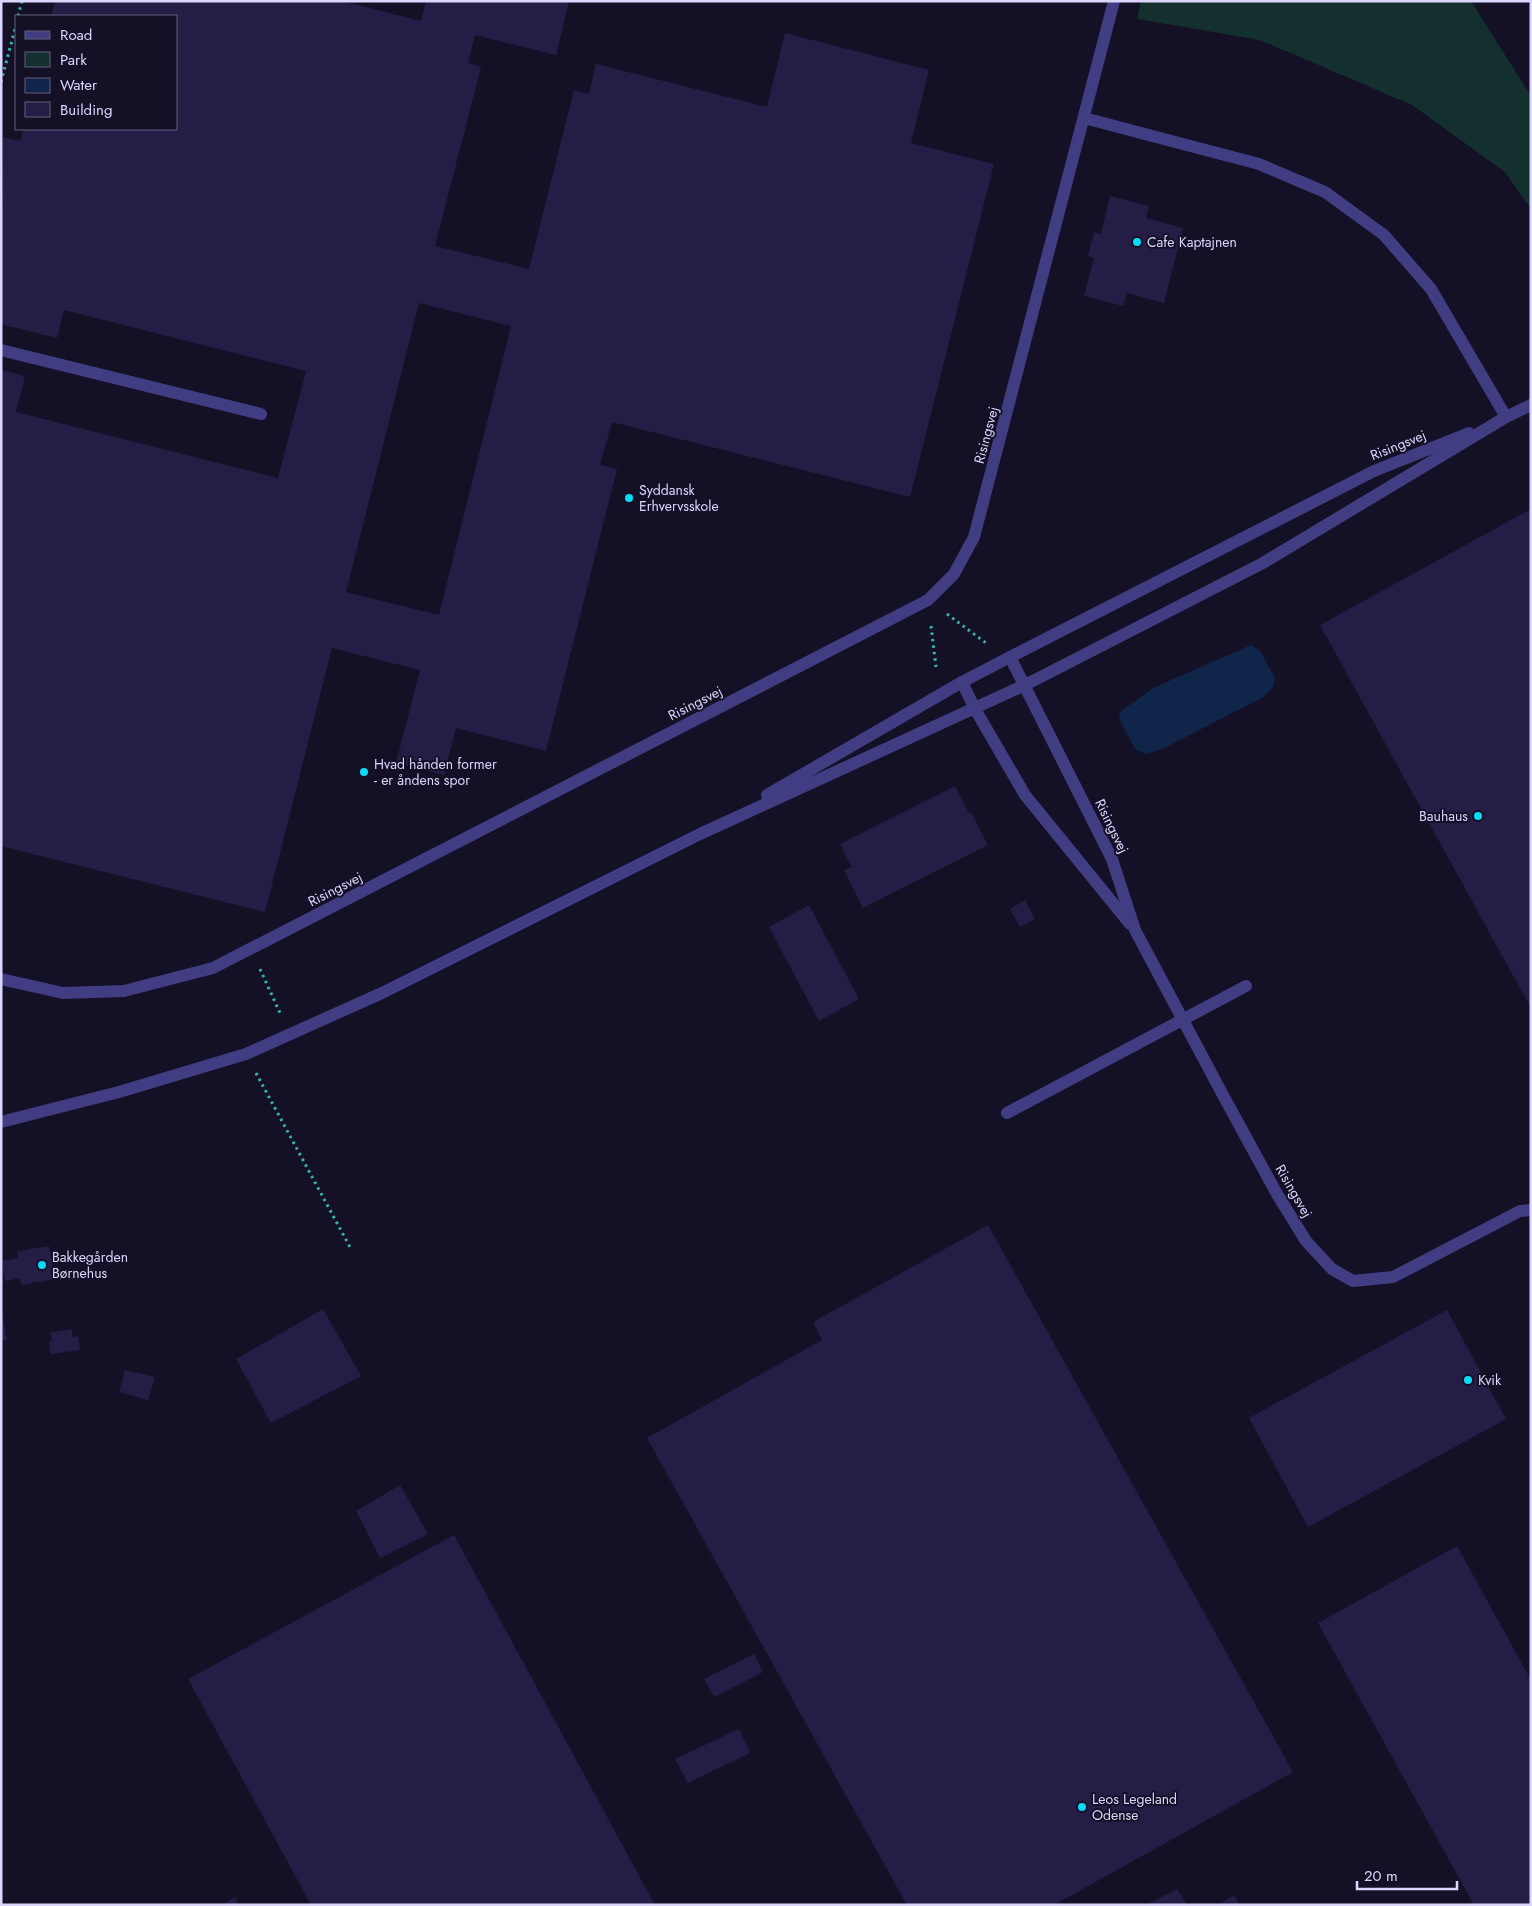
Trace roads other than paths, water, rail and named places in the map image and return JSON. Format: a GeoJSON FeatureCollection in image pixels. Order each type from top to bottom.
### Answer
{"type":"FeatureCollection","features":[{"type":"Feature","properties":{"kind":"street","name":"Risingsvej"},"geometry":{"type":"LineString","coordinates":[[1,979],[63,993],[124,992],[213,968],[928,600],[954,574],[974,537],[1114,1]]}},
{"type":"Feature","properties":{"kind":"street"},"geometry":{"type":"LineString","coordinates":[[1084,118],[1259,164],[1325,192],[1384,235],[1431,289],[1506,417]]}},
{"type":"Feature","properties":{"kind":"street"},"geometry":{"type":"LineString","coordinates":[[1,350],[261,414]]}},
{"type":"Feature","properties":{"kind":"street","name":"Risingsvej"},"geometry":{"type":"LineString","coordinates":[[700,834],[962,682],[1010,657],[1374,471],[1531,405]]}},
{"type":"Feature","properties":{"kind":"street","name":"Risingsvej"},"geometry":{"type":"LineString","coordinates":[[1,1122],[119,1092],[246,1054],[382,993],[700,834],[1025,685],[1263,563],[1506,417]]}},
{"type":"Feature","properties":{"kind":"street","name":"Risingsvej"},"geometry":{"type":"LineString","coordinates":[[1010,657],[1112,859],[1135,930],[1277,1194],[1306,1241],[1332,1269],[1353,1281],[1393,1277],[1520,1211],[1531,1210]]}},
{"type":"Feature","properties":{"kind":"street","name":"Risingsvej"},"geometry":{"type":"LineString","coordinates":[[962,682],[975,709],[1025,795],[1135,930]]}},
{"type":"Feature","properties":{"kind":"street"},"geometry":{"type":"LineString","coordinates":[[1007,1112],[1246,986]]}},
{"type":"Feature","properties":{"kind":"water"},"geometry":{"type":"Polygon","coordinates":[[[1251,645],[1260,651],[1275,678],[1273,687],[1262,698],[1160,750],[1146,754],[1135,749],[1119,719],[1121,711],[1153,688],[1251,645]]]}},
{"type":"Feature","properties":{"kind":"place","name":"Cafe Kaptajnen"},"geometry":{"type":"Point","coordinates":[1137,242]}},
{"type":"Feature","properties":{"kind":"place","name":"Syddansk Erhvervsskole"},"geometry":{"type":"Point","coordinates":[629,498]}},
{"type":"Feature","properties":{"kind":"place","name":"Hvad hånden former - er åndens spor"},"geometry":{"type":"Point","coordinates":[364,772]}},
{"type":"Feature","properties":{"kind":"place","name":"Bauhaus"},"geometry":{"type":"Point","coordinates":[1478,816]}},
{"type":"Feature","properties":{"kind":"place","name":"Bakkegården Børnehus"},"geometry":{"type":"Point","coordinates":[42,1265]}},
{"type":"Feature","properties":{"kind":"place","name":"Kvik"},"geometry":{"type":"Point","coordinates":[1468,1380]}},
{"type":"Feature","properties":{"kind":"place","name":"Leos Legeland Odense"},"geometry":{"type":"Point","coordinates":[1082,1807]}}]}
